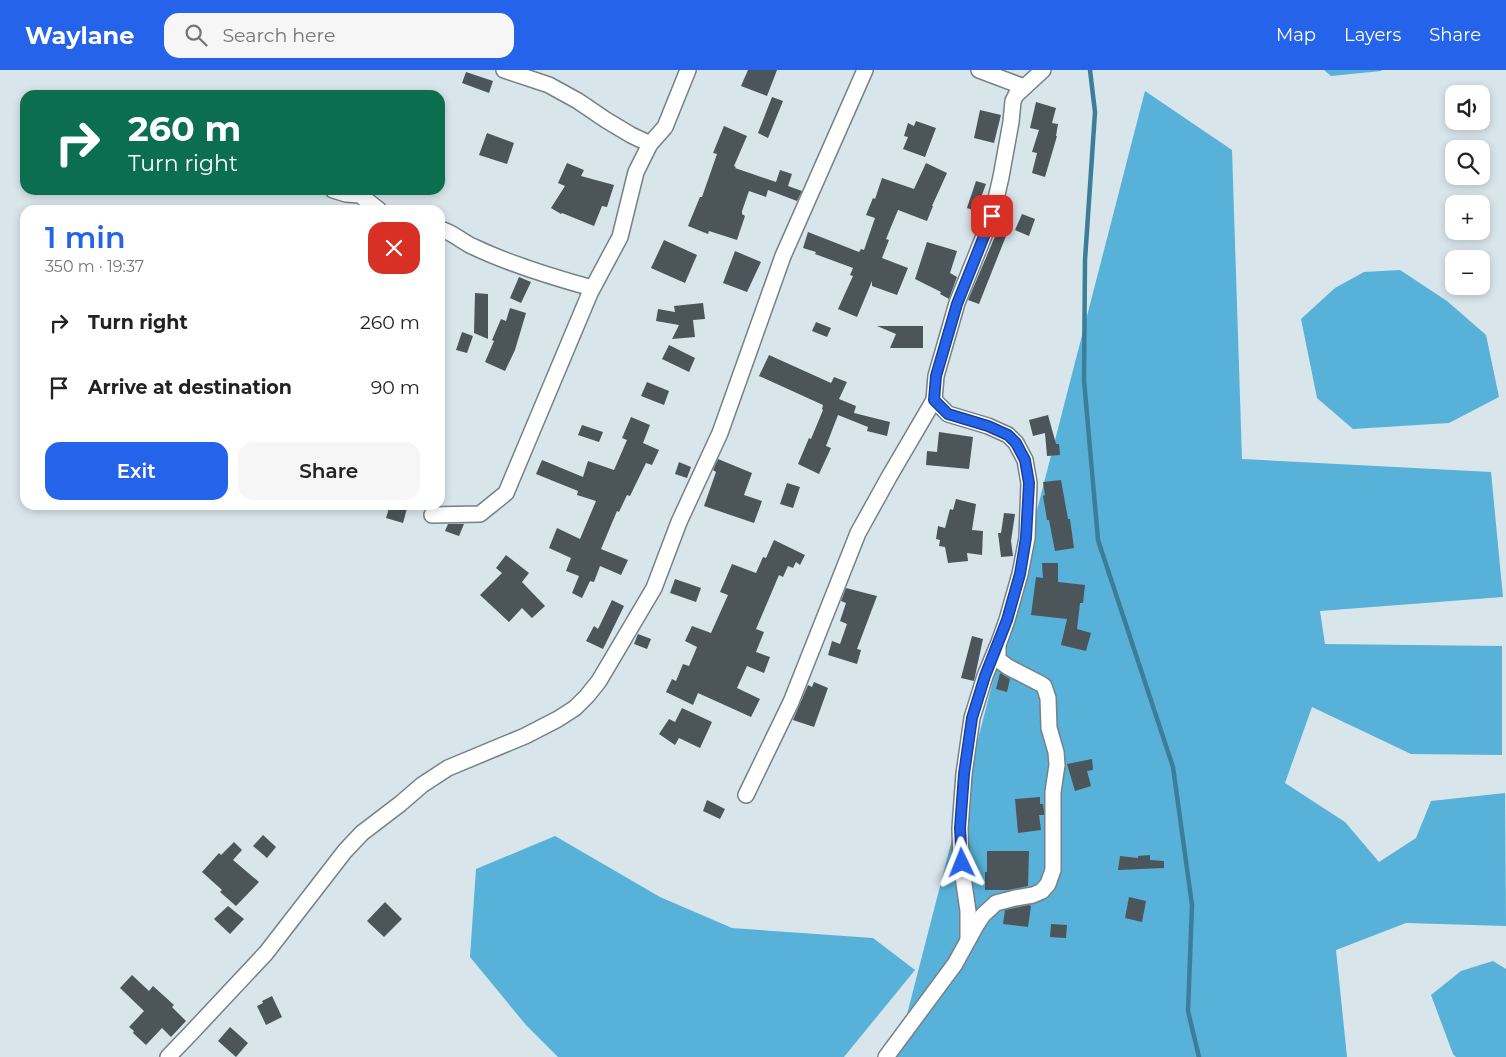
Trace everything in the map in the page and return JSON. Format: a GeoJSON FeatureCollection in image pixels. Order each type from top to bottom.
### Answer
{"type":"FeatureCollection","features":[{"type":"Feature","properties":{"kind":"street"},"geometry":{"type":"LineString","coordinates":[[504,70],[549,85],[631,135],[650,144]]}},
{"type":"Feature","properties":{"kind":"street"},"geometry":{"type":"LineString","coordinates":[[432,515],[480,514],[506,493],[592,288],[620,237],[636,172],[650,144],[665,127],[688,70]]}},
{"type":"Feature","properties":{"kind":"street"},"geometry":{"type":"LineString","coordinates":[[168,1057],[266,952],[345,851],[362,833],[400,804],[422,784],[448,768],[525,736],[558,719],[587,696],[599,681],[654,588],[682,515],[720,433],[783,256],[865,70]]}},
{"type":"Feature","properties":{"kind":"street"},"geometry":{"type":"LineString","coordinates":[[979,70],[1024,87]]}},
{"type":"Feature","properties":{"kind":"street"},"geometry":{"type":"LineString","coordinates":[[746,795],[791,702],[858,533],[934,400],[936,376],[957,304],[992,216],[1001,177],[1013,101],[1016,95],[1043,70]]}},
{"type":"Feature","properties":{"kind":"street"},"geometry":{"type":"LineString","coordinates":[[360,195],[373,205]]}},
{"type":"Feature","properties":{"kind":"street"},"geometry":{"type":"LineString","coordinates":[[445,230],[473,247],[542,274],[592,288]]}},
{"type":"Feature","properties":{"kind":"street"},"geometry":{"type":"LineString","coordinates":[[934,400],[948,414],[988,426],[1008,435],[1016,443],[1025,460],[1029,483],[1026,538],[1020,574],[1007,620],[985,676],[972,718],[964,774],[960,828],[968,911],[968,940]]}},
{"type":"Feature","properties":{"kind":"street"},"geometry":{"type":"LineString","coordinates":[[886,1057],[955,964],[983,915],[996,904],[1015,898],[1033,896],[1042,891],[1048,884],[1053,870],[1053,792],[1057,765],[1056,752],[1049,728],[1048,698],[1044,686],[998,659],[998,645]]}},
{"type":"Feature","properties":{"kind":"shaded area"},"geometry":{"type":"Polygon","coordinates":[[[1324,70],[1382,70],[1331,76],[1324,70]]]}},
{"type":"Feature","properties":{"kind":"shaded area"},"geometry":{"type":"Polygon","coordinates":[[[1145,91],[1232,150],[1242,459],[1491,472],[1503,597],[1320,611],[1325,644],[1502,646],[1502,755],[1411,754],[1312,707],[1285,783],[1345,822],[1379,862],[1416,838],[1431,801],[1505,793],[1506,926],[1406,923],[1336,950],[1347,1057],[896,1057],[1145,91]]]}},
{"type":"Feature","properties":{"kind":"shaded area"},"geometry":{"type":"Polygon","coordinates":[[[1400,270],[1447,301],[1486,335],[1499,397],[1449,423],[1353,429],[1317,398],[1301,319],[1335,288],[1364,272],[1400,270]]]}},
{"type":"Feature","properties":{"kind":"shaded area"},"geometry":{"type":"Polygon","coordinates":[[[555,836],[660,897],[732,928],[873,938],[915,970],[844,1057],[558,1057],[526,1025],[470,957],[476,869],[555,836]]]}},
{"type":"Feature","properties":{"kind":"shaded area"},"geometry":{"type":"Polygon","coordinates":[[[1493,961],[1506,969],[1506,1057],[1456,1057],[1453,1054],[1431,995],[1461,971],[1493,961]]]}},
{"type":"Feature","properties":{"kind":"building"},"geometry":{"type":"Polygon","coordinates":[[[748,70],[777,70],[767,96],[741,86],[748,70]]]}},
{"type":"Feature","properties":{"kind":"building"},"geometry":{"type":"Polygon","coordinates":[[[466,72],[493,81],[489,93],[462,83],[466,72]]]}},
{"type":"Feature","properties":{"kind":"building"},"geometry":{"type":"Polygon","coordinates":[[[772,97],[783,101],[768,138],[758,133],[772,97]]]}},
{"type":"Feature","properties":{"kind":"building"},"geometry":{"type":"Polygon","coordinates":[[[1036,102],[1056,108],[1052,123],[1058,124],[1057,136],[1045,177],[1032,173],[1037,153],[1032,152],[1039,130],[1030,128],[1036,102]]]}},
{"type":"Feature","properties":{"kind":"building"},"geometry":{"type":"Polygon","coordinates":[[[980,110],[1001,115],[994,143],[974,138],[980,110]]]}},
{"type":"Feature","properties":{"kind":"building"},"geometry":{"type":"Polygon","coordinates":[[[916,121],[936,128],[925,157],[903,149],[908,137],[904,136],[908,123],[914,126],[916,121]]]}},
{"type":"Feature","properties":{"kind":"building"},"geometry":{"type":"Polygon","coordinates":[[[724,126],[747,136],[734,166],[735,168],[776,182],[780,170],[792,174],[788,186],[802,191],[797,201],[768,190],[766,197],[749,191],[742,211],[742,214],[745,216],[737,240],[709,231],[708,234],[688,226],[700,197],[702,197],[717,154],[713,153],[724,126]]]}},
{"type":"Feature","properties":{"kind":"building"},"geometry":{"type":"Polygon","coordinates":[[[487,133],[514,143],[507,164],[479,155],[487,133]]]}},
{"type":"Feature","properties":{"kind":"building"},"geometry":{"type":"Polygon","coordinates":[[[567,163],[584,170],[581,176],[614,185],[607,207],[602,206],[594,226],[561,214],[551,208],[565,186],[558,183],[567,163]]]}},
{"type":"Feature","properties":{"kind":"building"},"geometry":{"type":"Polygon","coordinates":[[[926,163],[947,173],[927,221],[898,210],[886,239],[889,240],[882,258],[908,268],[897,295],[872,286],[872,281],[857,317],[838,309],[853,276],[850,275],[853,268],[803,248],[808,232],[859,252],[861,249],[864,250],[875,218],[866,215],[873,198],[875,199],[882,178],[914,189],[926,163]]]}},
{"type":"Feature","properties":{"kind":"building"},"geometry":{"type":"Polygon","coordinates":[[[976,181],[986,184],[976,211],[967,208],[976,181]]]}},
{"type":"Feature","properties":{"kind":"building"},"geometry":{"type":"Polygon","coordinates":[[[1022,214],[1035,219],[1029,236],[1015,230],[1022,214]]]}},
{"type":"Feature","properties":{"kind":"building"},"geometry":{"type":"Polygon","coordinates":[[[999,227],[1008,231],[979,304],[968,300],[999,227]]]}},
{"type":"Feature","properties":{"kind":"building"},"geometry":{"type":"Polygon","coordinates":[[[664,240],[697,255],[685,283],[651,268],[664,240]]]}},
{"type":"Feature","properties":{"kind":"building"},"geometry":{"type":"Polygon","coordinates":[[[927,242],[957,251],[950,273],[957,277],[949,299],[940,294],[941,292],[915,279],[927,242]]]}},
{"type":"Feature","properties":{"kind":"building"},"geometry":{"type":"Polygon","coordinates":[[[735,251],[761,262],[747,292],[723,283],[735,251]]]}},
{"type":"Feature","properties":{"kind":"building"},"geometry":{"type":"Polygon","coordinates":[[[519,277],[531,282],[521,303],[510,298],[519,277]]]}},
{"type":"Feature","properties":{"kind":"building"},"geometry":{"type":"Polygon","coordinates":[[[475,293],[488,294],[488,339],[474,333],[475,293]]]}},
{"type":"Feature","properties":{"kind":"building"},"geometry":{"type":"Polygon","coordinates":[[[703,303],[705,319],[693,320],[695,337],[672,339],[679,325],[656,321],[658,309],[675,312],[674,306],[703,303]]]}},
{"type":"Feature","properties":{"kind":"building"},"geometry":{"type":"Polygon","coordinates":[[[510,308],[526,313],[515,350],[505,371],[485,362],[501,319],[506,321],[510,308]]]}},
{"type":"Feature","properties":{"kind":"building"},"geometry":{"type":"Polygon","coordinates":[[[816,322],[831,328],[827,337],[812,331],[816,322]]]}},
{"type":"Feature","properties":{"kind":"building"},"geometry":{"type":"Polygon","coordinates":[[[877,326],[923,326],[923,348],[890,348],[896,334],[877,326]]]}},
{"type":"Feature","properties":{"kind":"building"},"geometry":{"type":"Polygon","coordinates":[[[462,332],[473,336],[467,353],[456,350],[462,332]]]}},
{"type":"Feature","properties":{"kind":"building"},"geometry":{"type":"Polygon","coordinates":[[[669,345],[695,358],[689,372],[662,359],[669,345]]]}},
{"type":"Feature","properties":{"kind":"building"},"geometry":{"type":"Polygon","coordinates":[[[769,355],[831,383],[834,377],[847,382],[839,399],[856,406],[854,413],[890,422],[887,436],[867,431],[868,427],[838,415],[826,446],[831,448],[819,474],[798,464],[809,438],[811,439],[823,410],[823,405],[759,376],[769,355]]]}},
{"type":"Feature","properties":{"kind":"building"},"geometry":{"type":"Polygon","coordinates":[[[647,382],[669,391],[664,405],[641,396],[647,382]]]}},
{"type":"Feature","properties":{"kind":"building"},"geometry":{"type":"Polygon","coordinates":[[[1048,415],[1056,444],[1059,444],[1060,455],[1047,456],[1045,433],[1033,436],[1029,420],[1048,415]]]}},
{"type":"Feature","properties":{"kind":"building"},"geometry":{"type":"Polygon","coordinates":[[[631,417],[650,425],[643,443],[659,450],[652,465],[646,463],[630,496],[627,495],[619,512],[617,511],[601,549],[628,560],[621,575],[600,566],[594,582],[590,581],[582,598],[572,593],[579,576],[566,571],[571,558],[549,548],[557,528],[580,539],[596,501],[577,495],[578,491],[536,474],[542,460],[583,477],[588,461],[614,470],[627,440],[622,438],[631,417]]]}},
{"type":"Feature","properties":{"kind":"building"},"geometry":{"type":"Polygon","coordinates":[[[582,425],[603,432],[599,442],[578,435],[582,425]]]}},
{"type":"Feature","properties":{"kind":"building"},"geometry":{"type":"Polygon","coordinates":[[[939,432],[973,437],[969,469],[926,465],[927,451],[937,452],[939,432]]]}},
{"type":"Feature","properties":{"kind":"building"},"geometry":{"type":"Polygon","coordinates":[[[718,459],[752,473],[744,495],[762,501],[754,523],[704,506],[716,472],[713,470],[718,459]]]}},
{"type":"Feature","properties":{"kind":"building"},"geometry":{"type":"Polygon","coordinates":[[[679,462],[691,467],[687,478],[675,474],[679,462]]]}},
{"type":"Feature","properties":{"kind":"building"},"geometry":{"type":"Polygon","coordinates":[[[1061,480],[1068,519],[1070,519],[1074,548],[1055,551],[1049,520],[1047,520],[1043,482],[1061,480]]]}},
{"type":"Feature","properties":{"kind":"building"},"geometry":{"type":"Polygon","coordinates":[[[787,483],[800,487],[793,508],[780,504],[787,483]]]}},
{"type":"Feature","properties":{"kind":"building"},"geometry":{"type":"Polygon","coordinates":[[[956,499],[976,504],[972,530],[983,531],[982,555],[967,553],[968,561],[948,563],[945,547],[939,546],[940,540],[936,539],[938,526],[945,528],[950,509],[953,510],[956,499]]]}},
{"type":"Feature","properties":{"kind":"building"},"geometry":{"type":"Polygon","coordinates":[[[388,510],[407,510],[403,523],[386,518],[388,510]]]}},
{"type":"Feature","properties":{"kind":"building"},"geometry":{"type":"Polygon","coordinates":[[[1004,513],[1015,514],[1011,541],[1013,556],[1001,557],[998,533],[1001,533],[1004,513]]]}},
{"type":"Feature","properties":{"kind":"building"},"geometry":{"type":"Polygon","coordinates":[[[448,524],[464,524],[459,536],[445,531],[448,524]]]}},
{"type":"Feature","properties":{"kind":"building"},"geometry":{"type":"Polygon","coordinates":[[[774,540],[805,555],[800,565],[796,562],[793,568],[788,566],[783,577],[779,575],[756,629],[764,632],[756,652],[770,657],[764,673],[747,666],[737,688],[760,699],[751,717],[698,693],[693,705],[666,692],[672,679],[676,681],[683,664],[689,666],[697,647],[685,641],[692,626],[711,633],[728,595],[720,592],[732,564],[756,573],[763,557],[766,558],[774,540]]]}},
{"type":"Feature","properties":{"kind":"building"},"geometry":{"type":"Polygon","coordinates":[[[506,555],[529,573],[522,582],[545,606],[532,618],[522,608],[509,622],[480,595],[502,573],[496,568],[506,555]]]}},
{"type":"Feature","properties":{"kind":"building"},"geometry":{"type":"Polygon","coordinates":[[[1042,563],[1058,563],[1058,582],[1085,585],[1083,603],[1080,603],[1077,629],[1091,633],[1086,651],[1061,645],[1067,619],[1031,615],[1036,577],[1043,578],[1042,563]]]}},
{"type":"Feature","properties":{"kind":"building"},"geometry":{"type":"Polygon","coordinates":[[[675,579],[701,588],[696,602],[670,593],[675,579]]]}},
{"type":"Feature","properties":{"kind":"building"},"geometry":{"type":"Polygon","coordinates":[[[846,588],[877,596],[857,649],[861,650],[857,664],[828,655],[832,641],[840,644],[847,624],[840,621],[846,603],[841,601],[846,588]]]}},
{"type":"Feature","properties":{"kind":"building"},"geometry":{"type":"Polygon","coordinates":[[[612,600],[624,606],[603,649],[586,641],[594,626],[598,629],[612,600]]]}},
{"type":"Feature","properties":{"kind":"building"},"geometry":{"type":"Polygon","coordinates":[[[638,634],[651,639],[647,649],[634,644],[638,634]]]}},
{"type":"Feature","properties":{"kind":"building"},"geometry":{"type":"Polygon","coordinates":[[[972,636],[983,639],[974,681],[961,678],[972,636]]]}},
{"type":"Feature","properties":{"kind":"building"},"geometry":{"type":"Polygon","coordinates":[[[1000,673],[1010,679],[1007,692],[996,689],[1000,673]]]}},
{"type":"Feature","properties":{"kind":"building"},"geometry":{"type":"Polygon","coordinates":[[[814,682],[828,688],[814,727],[793,720],[808,685],[812,687],[814,682]]]}},
{"type":"Feature","properties":{"kind":"building"},"geometry":{"type":"Polygon","coordinates":[[[682,708],[712,722],[700,748],[679,738],[675,745],[659,734],[669,719],[675,722],[682,708]]]}},
{"type":"Feature","properties":{"kind":"building"},"geometry":{"type":"Polygon","coordinates":[[[1092,759],[1093,770],[1087,771],[1091,786],[1075,791],[1067,764],[1092,759]]]}},
{"type":"Feature","properties":{"kind":"building"},"geometry":{"type":"Polygon","coordinates":[[[1040,797],[1040,804],[1043,804],[1044,812],[1044,815],[1039,815],[1041,830],[1018,833],[1015,799],[1040,797]]]}},
{"type":"Feature","properties":{"kind":"building"},"geometry":{"type":"Polygon","coordinates":[[[707,800],[725,809],[720,819],[703,811],[707,800]]]}},
{"type":"Feature","properties":{"kind":"building"},"geometry":{"type":"Polygon","coordinates":[[[263,835],[276,847],[267,858],[253,846],[263,835]]]}},
{"type":"Feature","properties":{"kind":"building"},"geometry":{"type":"Polygon","coordinates":[[[234,842],[242,850],[233,860],[259,882],[236,906],[202,872],[219,853],[221,855],[234,842]]]}},
{"type":"Feature","properties":{"kind":"building"},"geometry":{"type":"Polygon","coordinates":[[[987,851],[1029,851],[1028,886],[1008,890],[985,890],[987,851]]]}},
{"type":"Feature","properties":{"kind":"building"},"geometry":{"type":"Polygon","coordinates":[[[1150,855],[1150,860],[1164,861],[1164,868],[1118,870],[1120,856],[1138,858],[1138,856],[1150,855]]]}},
{"type":"Feature","properties":{"kind":"building"},"geometry":{"type":"Polygon","coordinates":[[[1129,897],[1146,901],[1142,922],[1125,918],[1129,897]]]}},
{"type":"Feature","properties":{"kind":"building"},"geometry":{"type":"Polygon","coordinates":[[[385,902],[402,919],[384,937],[367,921],[385,902]]]}},
{"type":"Feature","properties":{"kind":"building"},"geometry":{"type":"Polygon","coordinates":[[[228,906],[244,919],[230,934],[214,919],[228,906]]]}},
{"type":"Feature","properties":{"kind":"building"},"geometry":{"type":"Polygon","coordinates":[[[1031,906],[1028,927],[1003,924],[1005,910],[1031,906]]]}},
{"type":"Feature","properties":{"kind":"building"},"geometry":{"type":"Polygon","coordinates":[[[1051,924],[1067,925],[1066,938],[1050,937],[1051,924]]]}},
{"type":"Feature","properties":{"kind":"building"},"geometry":{"type":"Polygon","coordinates":[[[132,975],[149,991],[153,986],[174,1005],[172,1007],[186,1021],[171,1037],[162,1028],[146,1045],[129,1027],[144,1011],[120,988],[132,975]]]}},
{"type":"Feature","properties":{"kind":"building"},"geometry":{"type":"Polygon","coordinates":[[[272,996],[282,1017],[266,1025],[257,1006],[272,996]]]}},
{"type":"Feature","properties":{"kind":"building"},"geometry":{"type":"Polygon","coordinates":[[[230,1027],[248,1043],[236,1057],[218,1041],[230,1027]]]}},
{"type":"Feature","properties":{"kind":"waterway"},"geometry":{"type":"LineString","coordinates":[[1090,70],[1095,112],[1085,260],[1084,380],[1098,540],[1173,767],[1192,905],[1188,1011],[1199,1057]]}},
{"type":"Feature","properties":{"kind":"route"},"geometry":{"type":"LineString","coordinates":[[962,863],[960,828],[964,774],[972,718],[985,676],[1007,620],[1020,574],[1026,538],[1029,483],[1025,460],[1016,443],[1008,435],[988,426],[948,414],[934,400],[936,376],[957,304],[992,216]]}}]}
